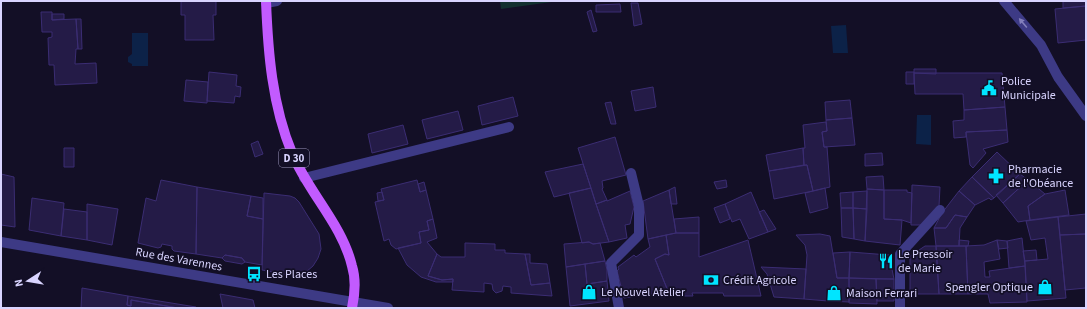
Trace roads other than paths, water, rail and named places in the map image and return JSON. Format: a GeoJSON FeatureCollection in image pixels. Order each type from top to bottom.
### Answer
{"type":"FeatureCollection","features":[{"type":"Feature","properties":{"kind":"main road","name":"D 30"},"geometry":{"type":"LineString","coordinates":[[266,2],[274,92],[292,153],[304,178],[341,238],[352,265],[354,275],[353,305]]}},
{"type":"Feature","properties":{"kind":"street"},"geometry":{"type":"LineString","coordinates":[[266,2],[278,1]]}},
{"type":"Feature","properties":{"kind":"street"},"geometry":{"type":"LineString","coordinates":[[1004,1],[1041,45],[1058,77],[1086,116]]}},
{"type":"Feature","properties":{"kind":"street"},"geometry":{"type":"LineString","coordinates":[[304,178],[509,127]]}},
{"type":"Feature","properties":{"kind":"street"},"geometry":{"type":"LineString","coordinates":[[619,308],[611,263],[639,235],[639,206],[630,173]]}},
{"type":"Feature","properties":{"kind":"street"},"geometry":{"type":"LineString","coordinates":[[900,308],[900,254],[940,210]]}},
{"type":"Feature","properties":{"kind":"street","name":"Rue des Varennes"},"geometry":{"type":"LineString","coordinates":[[1,242],[353,305],[388,308]]}},
{"type":"Feature","properties":{"kind":"water"},"geometry":{"type":"Polygon","coordinates":[[[846,25],[848,53],[833,53],[831,26],[846,25]]]}},
{"type":"Feature","properties":{"kind":"water"},"geometry":{"type":"Polygon","coordinates":[[[132,33],[148,33],[148,66],[132,66],[132,64],[128,62],[128,57],[132,54],[132,33]]]}},
{"type":"Feature","properties":{"kind":"water"},"geometry":{"type":"Polygon","coordinates":[[[917,115],[931,115],[931,145],[916,144],[917,115]]]}},
{"type":"Feature","properties":{"kind":"place","name":"Police Municipale"},"geometry":{"type":"Point","coordinates":[989,88]}},
{"type":"Feature","properties":{"kind":"place","name":"Pharmacie de l'Obéance"},"geometry":{"type":"Point","coordinates":[996,176]}},
{"type":"Feature","properties":{"kind":"place","name":"Le Pressoir de Marie"},"geometry":{"type":"Point","coordinates":[886,261]}},
{"type":"Feature","properties":{"kind":"place","name":"Les Places"},"geometry":{"type":"Point","coordinates":[254,274]}},
{"type":"Feature","properties":{"kind":"place","name":"Crédit Agricole"},"geometry":{"type":"Point","coordinates":[711,280]}},
{"type":"Feature","properties":{"kind":"place","name":"Spengler Optique"},"geometry":{"type":"Point","coordinates":[1045,287]}},
{"type":"Feature","properties":{"kind":"place","name":"Le Nouvel Atelier"},"geometry":{"type":"Point","coordinates":[589,292]}},
{"type":"Feature","properties":{"kind":"place","name":"Maison Ferrari"},"geometry":{"type":"Point","coordinates":[834,293]}}]}
